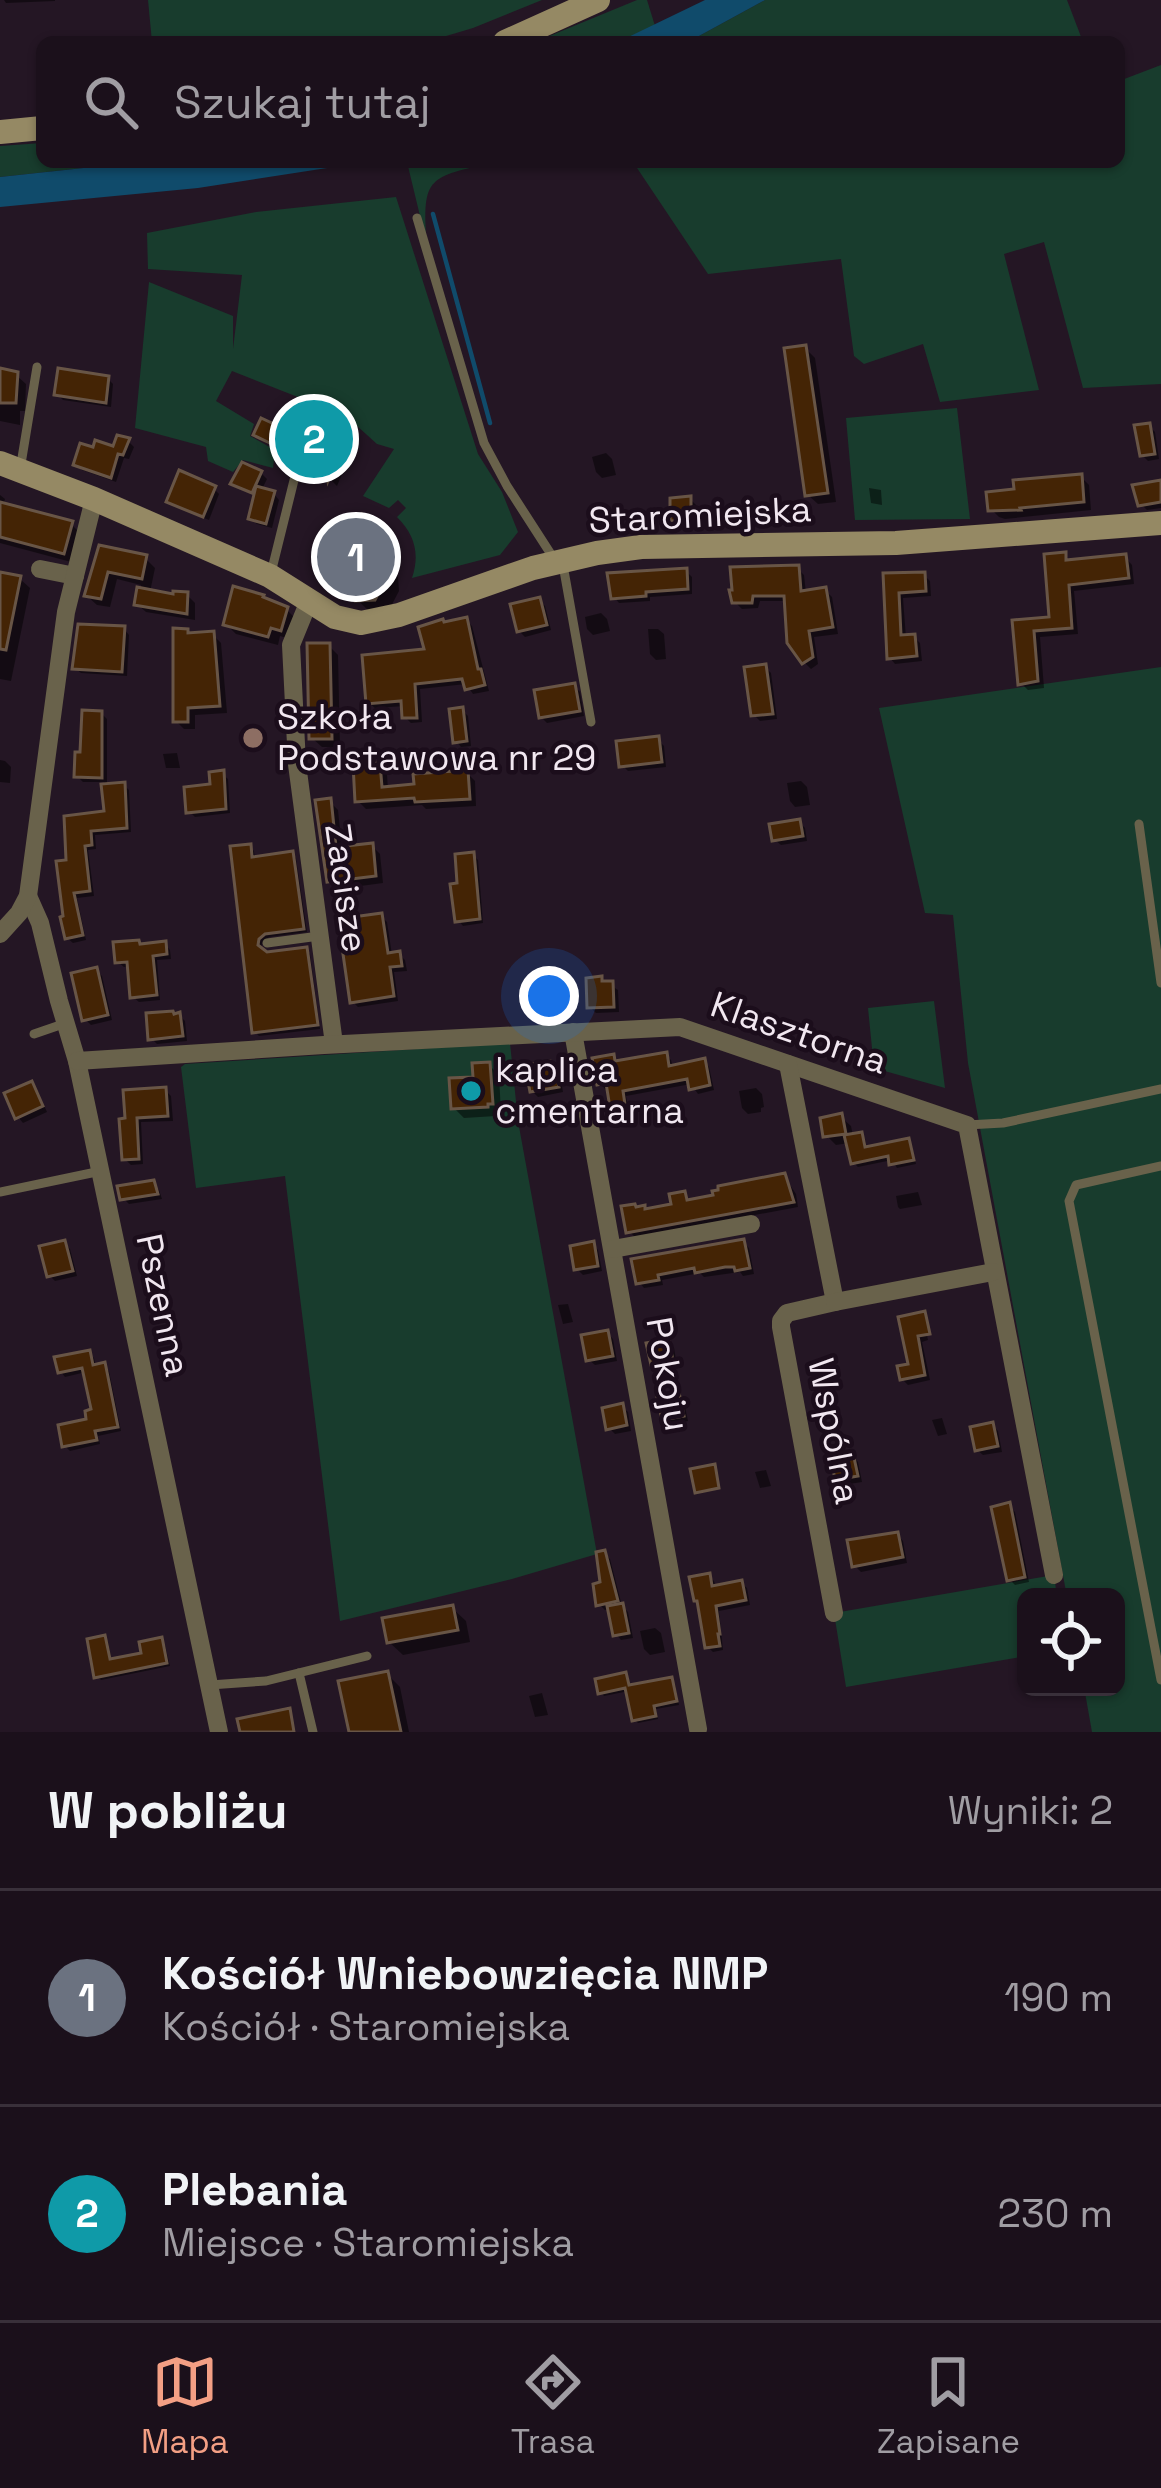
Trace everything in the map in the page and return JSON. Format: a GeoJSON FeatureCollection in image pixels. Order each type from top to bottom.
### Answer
{"type":"FeatureCollection","features":[{"type":"Feature","properties":{"kind":"street"},"geometry":{"type":"LineString","coordinates":[[518,36],[598,0]]}},
{"type":"Feature","properties":{"kind":"street"},"geometry":{"type":"LineString","coordinates":[[0,131],[36,128]]}},
{"type":"Feature","properties":{"kind":"street","name":"Staromiejska"},"geometry":{"type":"LineString","coordinates":[[10,466],[270,576],[340,620],[370,622],[559,561],[641,548],[896,543],[1161,523]]}},
{"type":"Feature","properties":{"kind":"street"},"geometry":{"type":"LineString","coordinates":[[0,934],[28,896],[66,612],[94,499]]}},
{"type":"Feature","properties":{"kind":"street"},"geometry":{"type":"LineString","coordinates":[[40,569],[75,576]]}},
{"type":"Feature","properties":{"kind":"street","name":"Zacisze"},"geometry":{"type":"LineString","coordinates":[[309,601],[291,645],[302,820],[340,1048]]}},
{"type":"Feature","properties":{"kind":"street","name":"Pszenna"},"geometry":{"type":"LineString","coordinates":[[28,896],[40,922],[77,1061],[219,1732]]}},
{"type":"Feature","properties":{"kind":"street","name":"Klasztorna"},"geometry":{"type":"LineString","coordinates":[[77,1061],[680,1027],[967,1125]]}},
{"type":"Feature","properties":{"kind":"street","name":"Pokoju"},"geometry":{"type":"LineString","coordinates":[[573,1032],[698,1729]]}},
{"type":"Feature","properties":{"kind":"street","name":"Wspólna"},"geometry":{"type":"LineString","coordinates":[[788,1064],[835,1302]]}},
{"type":"Feature","properties":{"kind":"street"},"geometry":{"type":"LineString","coordinates":[[967,1125],[1054,1575]]}},
{"type":"Feature","properties":{"kind":"street"},"geometry":{"type":"LineString","coordinates":[[613,1249],[751,1224]]}},
{"type":"Feature","properties":{"kind":"street","name":"Wspólna"},"geometry":{"type":"LineString","coordinates":[[835,1613],[781,1322],[792,1310],[993,1272]]}},
{"type":"Feature","properties":{"kind":"lane"},"geometry":{"type":"LineString","coordinates":[[417,218],[484,442],[507,486],[559,561],[591,722]]}},
{"type":"Feature","properties":{"kind":"lane"},"geometry":{"type":"LineString","coordinates":[[10,466],[37,367]]}},
{"type":"Feature","properties":{"kind":"lane"},"geometry":{"type":"LineString","coordinates":[[270,576],[300,456]]}},
{"type":"Feature","properties":{"kind":"lane"},"geometry":{"type":"LineString","coordinates":[[1139,824],[1157,921],[1161,983]]}},
{"type":"Feature","properties":{"kind":"lane"},"geometry":{"type":"LineString","coordinates":[[267,944],[319,936]]}},
{"type":"Feature","properties":{"kind":"lane"},"geometry":{"type":"LineString","coordinates":[[34,1034],[65,1023]]}},
{"type":"Feature","properties":{"kind":"lane"},"geometry":{"type":"LineString","coordinates":[[967,1125],[1004,1123],[1161,1089]]}},
{"type":"Feature","properties":{"kind":"lane"},"geometry":{"type":"LineString","coordinates":[[1161,1166],[1076,1185],[1069,1201],[1161,1680]]}},
{"type":"Feature","properties":{"kind":"lane"},"geometry":{"type":"LineString","coordinates":[[0,1192],[101,1171]]}},
{"type":"Feature","properties":{"kind":"lane"},"geometry":{"type":"LineString","coordinates":[[210,1685],[266,1681],[367,1656]]}},
{"type":"Feature","properties":{"kind":"lane"},"geometry":{"type":"LineString","coordinates":[[299,1672],[313,1732]]}},
{"type":"Feature","properties":{"kind":"green space"},"geometry":{"type":"Polygon","coordinates":[[[148,0],[542,0],[446,36],[151,36],[148,0]]]}},
{"type":"Feature","properties":{"kind":"green space"},"geometry":{"type":"Polygon","coordinates":[[[637,0],[647,0],[655,26],[632,36],[550,36],[637,0]]]}},
{"type":"Feature","properties":{"kind":"green space"},"geometry":{"type":"Polygon","coordinates":[[[765,0],[1067,0],[1081,36],[699,36],[765,0]]]}},
{"type":"Feature","properties":{"kind":"green space"},"geometry":{"type":"Polygon","coordinates":[[[1161,65],[1161,384],[1083,388],[1044,242],[1004,254],[1039,390],[940,402],[923,344],[864,364],[854,356],[841,259],[708,274],[637,168],[1125,168],[1125,79],[1161,65]]]}},
{"type":"Feature","properties":{"kind":"green space"},"geometry":{"type":"Polygon","coordinates":[[[36,143],[36,168],[83,168],[0,177],[0,146],[36,143]]]}},
{"type":"Feature","properties":{"kind":"green space"},"geometry":{"type":"Polygon","coordinates":[[[408,168],[471,168],[434,183],[426,204],[427,245],[408,168]]]}},
{"type":"Feature","properties":{"kind":"green space"},"geometry":{"type":"Polygon","coordinates":[[[396,197],[478,454],[502,492],[518,532],[500,555],[412,578],[414,545],[397,517],[406,508],[398,500],[389,508],[363,496],[394,449],[377,444],[346,416],[232,371],[216,401],[254,424],[250,436],[275,450],[273,468],[243,460],[233,472],[208,461],[206,447],[135,428],[149,282],[233,316],[233,349],[242,275],[148,269],[147,233],[256,212],[396,197]]]}},
{"type":"Feature","properties":{"kind":"green space"},"geometry":{"type":"Polygon","coordinates":[[[957,408],[970,519],[855,520],[846,418],[957,408]]]}},
{"type":"Feature","properties":{"kind":"green space"},"geometry":{"type":"Polygon","coordinates":[[[1161,667],[1161,1732],[1092,1732],[1086,1696],[1125,1696],[1125,1588],[1065,1588],[968,1063],[953,915],[925,913],[879,708],[1161,667]]]}},
{"type":"Feature","properties":{"kind":"green space"},"geometry":{"type":"Polygon","coordinates":[[[934,1001],[945,1088],[874,1068],[868,1008],[934,1001]]]}},
{"type":"Feature","properties":{"kind":"green space"},"geometry":{"type":"Polygon","coordinates":[[[510,1043],[518,1121],[597,1554],[340,1621],[285,1176],[196,1188],[181,1067],[510,1043]]]}},
{"type":"Feature","properties":{"kind":"green space"},"geometry":{"type":"Polygon","coordinates":[[[1054,1575],[1056,1588],[1017,1588],[1017,1658],[846,1687],[834,1613],[1054,1575]]]}},
{"type":"Feature","properties":{"kind":"water"},"geometry":{"type":"Polygon","coordinates":[[[705,0],[765,0],[699,36],[630,36],[705,0]]]}},
{"type":"Feature","properties":{"kind":"water"},"geometry":{"type":"Polygon","coordinates":[[[83,168],[327,168],[198,188],[0,207],[0,177],[83,168]]]}},
{"type":"Feature","properties":{"kind":"building"},"geometry":{"type":"Polygon","coordinates":[[[806,345],[828,493],[805,496],[784,348],[806,345]]]}},
{"type":"Feature","properties":{"kind":"building"},"geometry":{"type":"Polygon","coordinates":[[[0,368],[18,372],[16,403],[0,403],[0,368]]]}},
{"type":"Feature","properties":{"kind":"building"},"geometry":{"type":"Polygon","coordinates":[[[58,368],[109,376],[106,403],[54,395],[58,368]]]}},
{"type":"Feature","properties":{"kind":"building"},"geometry":{"type":"Polygon","coordinates":[[[294,414],[347,436],[328,481],[322,437],[318,459],[303,448],[276,440],[274,445],[253,435],[261,418],[287,430],[294,414]]]}},
{"type":"Feature","properties":{"kind":"building"},"geometry":{"type":"Polygon","coordinates":[[[1150,423],[1155,454],[1140,456],[1134,425],[1150,423]]]}},
{"type":"Feature","properties":{"kind":"building"},"geometry":{"type":"Polygon","coordinates":[[[117,435],[130,438],[123,455],[118,454],[111,478],[73,465],[80,443],[93,447],[95,440],[113,446],[117,435]]]}},
{"type":"Feature","properties":{"kind":"building"},"geometry":{"type":"Polygon","coordinates":[[[242,462],[262,471],[252,493],[230,484],[242,462]]]}},
{"type":"Feature","properties":{"kind":"building"},"geometry":{"type":"Polygon","coordinates":[[[179,470],[216,486],[203,517],[166,502],[179,470]]]}},
{"type":"Feature","properties":{"kind":"building"},"geometry":{"type":"Polygon","coordinates":[[[1082,474],[1084,502],[988,511],[986,492],[1014,489],[1013,480],[1082,474]]]}},
{"type":"Feature","properties":{"kind":"building"},"geometry":{"type":"Polygon","coordinates":[[[1161,480],[1161,502],[1138,506],[1132,485],[1161,480]]]}},
{"type":"Feature","properties":{"kind":"building"},"geometry":{"type":"Polygon","coordinates":[[[256,486],[275,491],[266,524],[248,519],[256,486]]]}},
{"type":"Feature","properties":{"kind":"building"},"geometry":{"type":"Polygon","coordinates":[[[691,496],[691,520],[670,521],[670,498],[691,496]]]}},
{"type":"Feature","properties":{"kind":"building"},"geometry":{"type":"Polygon","coordinates":[[[0,502],[73,521],[64,554],[0,537],[0,502]]]}},
{"type":"Feature","properties":{"kind":"building"},"geometry":{"type":"Polygon","coordinates":[[[362,514],[377,525],[387,577],[375,600],[355,601],[339,586],[333,526],[352,524],[354,528],[362,514]]]}},
{"type":"Feature","properties":{"kind":"building"},"geometry":{"type":"Polygon","coordinates":[[[99,545],[147,555],[142,579],[108,572],[101,599],[84,596],[99,545]]]}},
{"type":"Feature","properties":{"kind":"building"},"geometry":{"type":"Polygon","coordinates":[[[1066,552],[1066,560],[1126,554],[1129,578],[1069,585],[1072,628],[1034,631],[1038,681],[1018,685],[1012,620],[1049,617],[1044,554],[1066,552]]]}},
{"type":"Feature","properties":{"kind":"building"},"geometry":{"type":"Polygon","coordinates":[[[799,565],[801,591],[826,587],[833,627],[809,631],[813,657],[802,664],[787,643],[784,596],[753,596],[752,603],[732,603],[729,590],[730,567],[799,565]]]}},
{"type":"Feature","properties":{"kind":"building"},"geometry":{"type":"Polygon","coordinates":[[[687,568],[688,589],[611,599],[607,573],[687,568]]]}},
{"type":"Feature","properties":{"kind":"building"},"geometry":{"type":"Polygon","coordinates":[[[0,572],[21,576],[6,650],[0,649],[0,572]]]}},
{"type":"Feature","properties":{"kind":"building"},"geometry":{"type":"Polygon","coordinates":[[[925,572],[926,591],[899,593],[901,635],[915,634],[917,656],[887,659],[883,573],[925,572]]]}},
{"type":"Feature","properties":{"kind":"building"},"geometry":{"type":"Polygon","coordinates":[[[233,586],[288,607],[281,631],[271,628],[268,637],[223,625],[233,586]]]}},
{"type":"Feature","properties":{"kind":"building"},"geometry":{"type":"Polygon","coordinates":[[[137,587],[188,592],[187,614],[134,605],[137,587]]]}},
{"type":"Feature","properties":{"kind":"building"},"geometry":{"type":"Polygon","coordinates":[[[540,597],[547,625],[517,632],[510,604],[540,597]]]}},
{"type":"Feature","properties":{"kind":"building"},"geometry":{"type":"Polygon","coordinates":[[[467,617],[485,685],[465,690],[462,679],[415,684],[417,718],[402,718],[401,701],[366,704],[362,655],[424,649],[418,627],[467,617]]]}},
{"type":"Feature","properties":{"kind":"building"},"geometry":{"type":"Polygon","coordinates":[[[78,624],[125,626],[122,672],[72,669],[78,624]]]}},
{"type":"Feature","properties":{"kind":"building"},"geometry":{"type":"Polygon","coordinates":[[[173,628],[188,629],[188,633],[214,631],[220,706],[188,708],[188,722],[173,722],[173,628]]]}},
{"type":"Feature","properties":{"kind":"building"},"geometry":{"type":"Polygon","coordinates":[[[307,643],[330,643],[332,739],[309,739],[307,643]]]}},
{"type":"Feature","properties":{"kind":"building"},"geometry":{"type":"Polygon","coordinates":[[[766,664],[773,714],[751,716],[744,667],[766,664]]]}},
{"type":"Feature","properties":{"kind":"building"},"geometry":{"type":"Polygon","coordinates":[[[575,683],[580,711],[539,718],[534,690],[575,683]]]}},
{"type":"Feature","properties":{"kind":"building"},"geometry":{"type":"Polygon","coordinates":[[[463,707],[467,741],[453,743],[449,709],[463,707]]]}},
{"type":"Feature","properties":{"kind":"building"},"geometry":{"type":"Polygon","coordinates":[[[82,710],[102,711],[102,778],[74,777],[82,710]]]}},
{"type":"Feature","properties":{"kind":"building"},"geometry":{"type":"Polygon","coordinates":[[[659,736],[662,762],[619,767],[616,741],[659,736]]]}},
{"type":"Feature","properties":{"kind":"building"},"geometry":{"type":"Polygon","coordinates":[[[380,763],[382,787],[414,784],[413,774],[468,770],[470,799],[355,802],[353,764],[380,763]]]}},
{"type":"Feature","properties":{"kind":"building"},"geometry":{"type":"Polygon","coordinates":[[[224,770],[226,809],[186,813],[184,787],[210,784],[209,772],[224,770]]]}},
{"type":"Feature","properties":{"kind":"building"},"geometry":{"type":"Polygon","coordinates":[[[125,782],[127,828],[91,831],[92,845],[85,846],[90,891],[74,893],[83,935],[65,939],[56,861],[66,860],[64,816],[104,811],[101,784],[125,782]]]}},
{"type":"Feature","properties":{"kind":"building"},"geometry":{"type":"Polygon","coordinates":[[[331,798],[336,847],[373,843],[376,876],[327,882],[315,800],[331,798]]]}},
{"type":"Feature","properties":{"kind":"building"},"geometry":{"type":"Polygon","coordinates":[[[800,819],[803,836],[772,841],[769,824],[800,819]]]}},
{"type":"Feature","properties":{"kind":"building"},"geometry":{"type":"Polygon","coordinates":[[[251,844],[252,857],[293,851],[304,929],[265,934],[258,945],[267,952],[307,947],[318,1025],[252,1033],[230,846],[251,844]]]}},
{"type":"Feature","properties":{"kind":"building"},"geometry":{"type":"Polygon","coordinates":[[[474,852],[480,919],[455,922],[450,884],[457,883],[455,854],[474,852]]]}},
{"type":"Feature","properties":{"kind":"building"},"geometry":{"type":"Polygon","coordinates":[[[382,913],[388,953],[400,951],[402,966],[390,967],[394,996],[350,1003],[338,919],[382,913]]]}},
{"type":"Feature","properties":{"kind":"building"},"geometry":{"type":"Polygon","coordinates":[[[139,940],[140,944],[166,941],[167,954],[153,956],[157,995],[130,998],[127,962],[115,963],[113,942],[139,940]]]}},
{"type":"Feature","properties":{"kind":"building"},"geometry":{"type":"Polygon","coordinates":[[[97,967],[108,1015],[82,1021],[71,973],[97,967]]]}},
{"type":"Feature","properties":{"kind":"building"},"geometry":{"type":"Polygon","coordinates":[[[602,976],[602,981],[613,981],[614,1007],[587,1008],[586,978],[602,976]]]}},
{"type":"Feature","properties":{"kind":"building"},"geometry":{"type":"Polygon","coordinates":[[[180,1012],[183,1036],[148,1040],[146,1013],[180,1012]]]}},
{"type":"Feature","properties":{"kind":"building"},"geometry":{"type":"Polygon","coordinates":[[[667,1052],[669,1066],[705,1058],[710,1085],[689,1090],[687,1079],[623,1091],[626,1111],[611,1114],[606,1083],[597,1085],[592,1058],[614,1054],[615,1061],[667,1052]]]}},
{"type":"Feature","properties":{"kind":"building"},"geometry":{"type":"Polygon","coordinates":[[[550,1061],[559,1087],[530,1092],[525,1065],[550,1061]]]}},
{"type":"Feature","properties":{"kind":"building","name":"kaplica cmentarna"},"geometry":{"type":"Polygon","coordinates":[[[490,1062],[493,1104],[451,1109],[449,1078],[473,1077],[472,1063],[490,1062]]]}},
{"type":"Feature","properties":{"kind":"building"},"geometry":{"type":"Polygon","coordinates":[[[32,1081],[43,1106],[15,1119],[4,1093],[32,1081]]]}},
{"type":"Feature","properties":{"kind":"building"},"geometry":{"type":"Polygon","coordinates":[[[166,1087],[168,1116],[137,1118],[139,1159],[122,1160],[123,1090],[166,1087]]]}},
{"type":"Feature","properties":{"kind":"building"},"geometry":{"type":"Polygon","coordinates":[[[842,1113],[846,1134],[823,1137],[820,1118],[842,1113]]]}},
{"type":"Feature","properties":{"kind":"building"},"geometry":{"type":"Polygon","coordinates":[[[862,1132],[865,1147],[909,1138],[914,1160],[889,1165],[888,1156],[851,1164],[844,1135],[862,1132]]]}},
{"type":"Feature","properties":{"kind":"building"},"geometry":{"type":"Polygon","coordinates":[[[785,1173],[794,1202],[626,1233],[621,1206],[645,1205],[645,1209],[671,1204],[669,1194],[685,1191],[687,1200],[713,1195],[718,1186],[785,1173]]]}},
{"type":"Feature","properties":{"kind":"building"},"geometry":{"type":"Polygon","coordinates":[[[154,1180],[158,1194],[120,1200],[117,1186],[154,1180]]]}},
{"type":"Feature","properties":{"kind":"building"},"geometry":{"type":"Polygon","coordinates":[[[744,1239],[750,1268],[695,1273],[694,1268],[636,1284],[631,1259],[744,1239]]]}},
{"type":"Feature","properties":{"kind":"building"},"geometry":{"type":"Polygon","coordinates":[[[65,1240],[73,1271],[47,1277],[39,1246],[65,1240]]]}},
{"type":"Feature","properties":{"kind":"building"},"geometry":{"type":"Polygon","coordinates":[[[594,1241],[598,1266],[574,1270],[570,1246],[594,1241]]]}},
{"type":"Feature","properties":{"kind":"building"},"geometry":{"type":"Polygon","coordinates":[[[925,1311],[930,1334],[918,1336],[925,1375],[900,1380],[897,1366],[908,1364],[898,1317],[925,1311]]]}},
{"type":"Feature","properties":{"kind":"building"},"geometry":{"type":"Polygon","coordinates":[[[608,1330],[613,1356],[586,1361],[581,1335],[608,1330]]]}},
{"type":"Feature","properties":{"kind":"building"},"geometry":{"type":"Polygon","coordinates":[[[669,1339],[673,1361],[651,1365],[646,1343],[669,1339]]]}},
{"type":"Feature","properties":{"kind":"building"},"geometry":{"type":"Polygon","coordinates":[[[90,1350],[93,1365],[105,1362],[118,1427],[95,1431],[97,1440],[62,1447],[58,1425],[86,1419],[85,1411],[91,1409],[82,1368],[58,1373],[54,1357],[90,1350]]]}},
{"type":"Feature","properties":{"kind":"building"},"geometry":{"type":"Polygon","coordinates":[[[679,1392],[684,1416],[662,1420],[657,1397],[679,1392]]]}},
{"type":"Feature","properties":{"kind":"building"},"geometry":{"type":"Polygon","coordinates":[[[623,1403],[627,1425],[606,1430],[602,1408],[623,1403]]]}},
{"type":"Feature","properties":{"kind":"building"},"geometry":{"type":"Polygon","coordinates":[[[993,1422],[998,1446],[975,1451],[970,1427],[993,1422]]]}},
{"type":"Feature","properties":{"kind":"building"},"geometry":{"type":"Polygon","coordinates":[[[853,1453],[858,1476],[835,1480],[831,1458],[853,1453]]]}},
{"type":"Feature","properties":{"kind":"building"},"geometry":{"type":"Polygon","coordinates":[[[715,1464],[719,1488],[695,1493],[690,1469],[715,1464]]]}},
{"type":"Feature","properties":{"kind":"building"},"geometry":{"type":"Polygon","coordinates":[[[1010,1502],[1025,1577],[1007,1581],[991,1507],[1010,1502]]]}},
{"type":"Feature","properties":{"kind":"building"},"geometry":{"type":"Polygon","coordinates":[[[898,1532],[903,1557],[852,1567],[847,1540],[898,1532]]]}},
{"type":"Feature","properties":{"kind":"building"},"geometry":{"type":"Polygon","coordinates":[[[605,1550],[618,1601],[596,1606],[593,1584],[600,1582],[596,1552],[605,1550]]]}},
{"type":"Feature","properties":{"kind":"building"},"geometry":{"type":"Polygon","coordinates":[[[710,1573],[712,1586],[742,1580],[746,1600],[716,1606],[720,1646],[705,1648],[689,1577],[710,1573]]]}},
{"type":"Feature","properties":{"kind":"building"},"geometry":{"type":"Polygon","coordinates":[[[623,1603],[629,1633],[613,1636],[607,1606],[623,1603]]]}},
{"type":"Feature","properties":{"kind":"building"},"geometry":{"type":"Polygon","coordinates":[[[453,1605],[458,1630],[387,1643],[382,1618],[453,1605]]]}},
{"type":"Feature","properties":{"kind":"building"},"geometry":{"type":"Polygon","coordinates":[[[105,1635],[110,1659],[141,1653],[139,1642],[162,1637],[167,1663],[94,1678],[87,1639],[105,1635]]]}},
{"type":"Feature","properties":{"kind":"building"},"geometry":{"type":"Polygon","coordinates":[[[388,1671],[401,1732],[349,1732],[338,1681],[388,1671]]]}},
{"type":"Feature","properties":{"kind":"building"},"geometry":{"type":"Polygon","coordinates":[[[626,1672],[629,1685],[672,1677],[677,1701],[654,1706],[656,1716],[632,1721],[625,1688],[598,1694],[595,1679],[626,1672]]]}},
{"type":"Feature","properties":{"kind":"building"},"geometry":{"type":"Polygon","coordinates":[[[290,1708],[294,1732],[240,1732],[237,1719],[290,1708]]]}},
{"type":"Feature","properties":{"kind":"waterway"},"geometry":{"type":"LineString","coordinates":[[433,214],[490,423]]}},
{"type":"Feature","properties":{"kind":"place","name":"Plebania"},"geometry":{"type":"Point","coordinates":[314,439]}},
{"type":"Feature","properties":{"kind":"place","name":"Kościół Wniebowzięcia NMP"},"geometry":{"type":"Point","coordinates":[356,557]}},
{"type":"Feature","properties":{"kind":"place","name":"Szkoła Podstawowa nr 29"},"geometry":{"type":"Point","coordinates":[253,738]}},
{"type":"Feature","properties":{"kind":"place","name":"kaplica cmentarna"},"geometry":{"type":"Point","coordinates":[471,1091]}}]}
